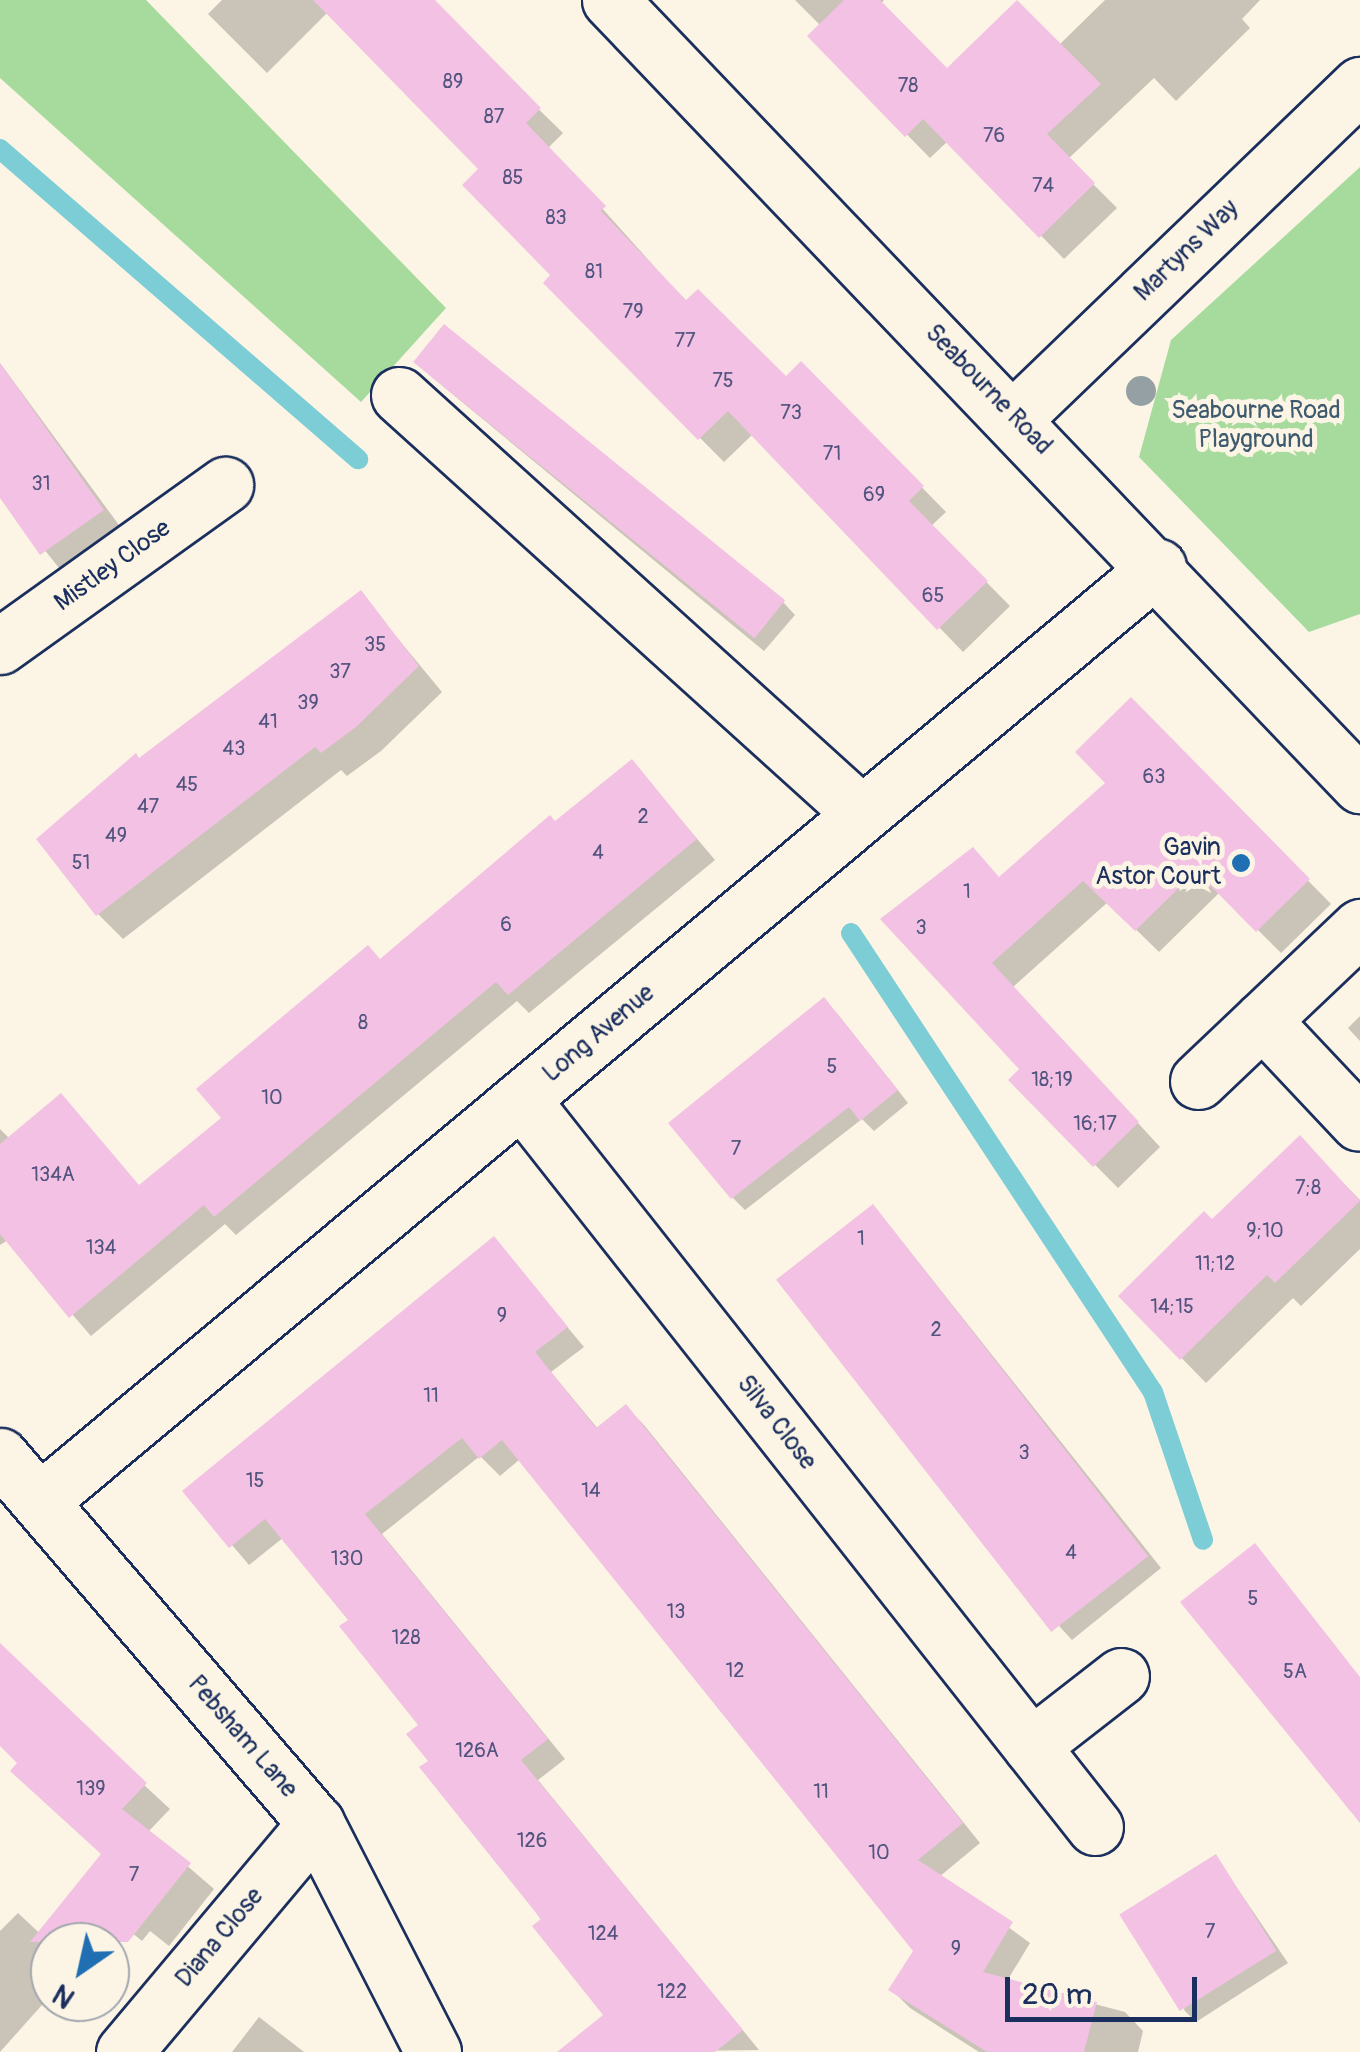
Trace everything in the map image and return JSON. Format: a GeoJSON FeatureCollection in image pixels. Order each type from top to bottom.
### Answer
{"type":"FeatureCollection","features":[{"type":"Feature","properties":{"kind":"street","name":"Seabourne Road"},"geometry":{"type":"LineString","coordinates":[[610,0],[1158,566],[1360,785]]}},
{"type":"Feature","properties":{"kind":"street","name":"Martyns Way"},"geometry":{"type":"LineString","coordinates":[[1015,417],[1360,85]]}},
{"type":"Feature","properties":{"kind":"street"},"geometry":{"type":"LineString","coordinates":[[399,395],[862,814]]}},
{"type":"Feature","properties":{"kind":"street","name":"Mistley Close"},"geometry":{"type":"LineString","coordinates":[[0,646],[225,485]]}},
{"type":"Feature","properties":{"kind":"street","name":"Long Avenue"},"geometry":{"type":"LineString","coordinates":[[40,1500],[1158,566]]}},
{"type":"Feature","properties":{"kind":"street"},"geometry":{"type":"LineString","coordinates":[[1198,1081],[1360,927]]}},
{"type":"Feature","properties":{"kind":"street"},"geometry":{"type":"LineString","coordinates":[[1262,1020],[1360,1123]]}},
{"type":"Feature","properties":{"kind":"street","name":"Silva Close"},"geometry":{"type":"LineString","coordinates":[[520,1099],[1095,1827]]}},
{"type":"Feature","properties":{"kind":"street","name":"Pebsham Lane"},"geometry":{"type":"LineString","coordinates":[[0,1456],[316,1823],[433,2052]]}},
{"type":"Feature","properties":{"kind":"street"},"geometry":{"type":"LineString","coordinates":[[1031,1746],[1121,1676]]}},
{"type":"Feature","properties":{"kind":"street","name":"Diana Close"},"geometry":{"type":"LineString","coordinates":[[124,2052],[316,1823]]}},
{"type":"Feature","properties":{"kind":"green space"},"geometry":{"type":"Polygon","coordinates":[[[0,0],[146,0],[446,308],[361,402],[0,78],[0,0]]]}},
{"type":"Feature","properties":{"kind":"green space","name":"Seabourne Road Playground"},"geometry":{"type":"Polygon","coordinates":[[[1360,167],[1360,614],[1309,632],[1139,457],[1171,340],[1360,167]]]}},
{"type":"Feature","properties":{"kind":"building"},"geometry":{"type":"Polygon","coordinates":[[[313,0],[435,0],[541,108],[526,123],[606,206],[601,211],[686,300],[698,289],[786,376],[801,361],[924,486],[909,501],[988,581],[937,630],[728,411],[698,440],[543,283],[550,275],[462,185],[478,169],[313,0]]]}},
{"type":"Feature","properties":{"kind":"building"},"geometry":{"type":"Polygon","coordinates":[[[844,0],[880,0],[947,68],[1017,0],[1101,84],[1047,134],[1095,183],[1039,238],[923,119],[905,137],[807,36],[844,0]]]}},
{"type":"Feature","properties":{"kind":"building"},"geometry":{"type":"Polygon","coordinates":[[[444,324],[785,600],[754,638],[413,362],[444,324]]]}},
{"type":"Feature","properties":{"kind":"building"},"geometry":{"type":"Polygon","coordinates":[[[0,363],[104,510],[40,555],[0,498],[0,363]]]}},
{"type":"Feature","properties":{"kind":"building"},"geometry":{"type":"Polygon","coordinates":[[[361,590],[419,666],[356,727],[321,753],[315,747],[96,916],[36,839],[136,753],[139,758],[361,590]]]}},
{"type":"Feature","properties":{"kind":"building"},"geometry":{"type":"Polygon","coordinates":[[[1131,697],[1310,879],[1256,932],[1196,871],[1135,931],[1083,881],[992,963],[1139,1122],[1093,1167],[1008,1080],[1019,1069],[880,919],[973,847],[999,877],[1105,783],[1075,752],[1131,697]]]}},
{"type":"Feature","properties":{"kind":"building"},"geometry":{"type":"Polygon","coordinates":[[[632,759],[697,839],[508,995],[496,982],[214,1217],[204,1205],[69,1318],[0,1234],[0,1144],[61,1093],[139,1185],[221,1118],[196,1089],[368,945],[380,959],[550,815],[555,821],[632,759]]]}},
{"type":"Feature","properties":{"kind":"building"},"geometry":{"type":"Polygon","coordinates":[[[824,997],[898,1090],[860,1121],[849,1107],[731,1199],[668,1123],[824,997]]]}},
{"type":"Feature","properties":{"kind":"building"},"geometry":{"type":"Polygon","coordinates":[[[1300,1135],[1360,1201],[1275,1283],[1267,1275],[1180,1360],[1118,1296],[1204,1211],[1212,1219],[1300,1135]]]}},
{"type":"Feature","properties":{"kind":"building"},"geometry":{"type":"Polygon","coordinates":[[[873,1204],[1148,1556],[1051,1632],[776,1280],[873,1204]]]}},
{"type":"Feature","properties":{"kind":"building"},"geometry":{"type":"Polygon","coordinates":[[[494,1236],[568,1327],[535,1352],[596,1428],[626,1404],[963,1823],[918,1860],[1013,1922],[983,1972],[1097,2002],[1084,2052],[987,2052],[888,1990],[913,1951],[502,1440],[479,1459],[462,1438],[365,1514],[548,1739],[521,1760],[743,2030],[715,2052],[557,2052],[603,2015],[532,1926],[541,1919],[419,1767],[428,1761],[406,1734],[418,1725],[339,1626],[348,1620],[265,1519],[229,1548],[182,1491],[494,1236]]]}},
{"type":"Feature","properties":{"kind":"building"},"geometry":{"type":"Polygon","coordinates":[[[1255,1543],[1360,1677],[1360,1823],[1180,1602],[1255,1543]]]}},
{"type":"Feature","properties":{"kind":"building"},"geometry":{"type":"Polygon","coordinates":[[[0,1643],[147,1783],[122,1809],[191,1863],[130,1939],[130,1922],[46,1922],[101,1854],[10,1771],[17,1763],[0,1746],[0,1643]]]}},
{"type":"Feature","properties":{"kind":"building"},"geometry":{"type":"Polygon","coordinates":[[[1216,1854],[1276,1951],[1180,2011],[1119,1914],[1216,1854]]]}},
{"type":"Feature","properties":{"kind":"waterway"},"geometry":{"type":"LineString","coordinates":[[0,149],[358,459]]}},
{"type":"Feature","properties":{"kind":"waterway"},"geometry":{"type":"LineString","coordinates":[[851,933],[1153,1392],[1203,1540]]}},
{"type":"Feature","properties":{"kind":"place","name":"Gavin Astor Court"},"geometry":{"type":"Point","coordinates":[1241,863]}}]}
